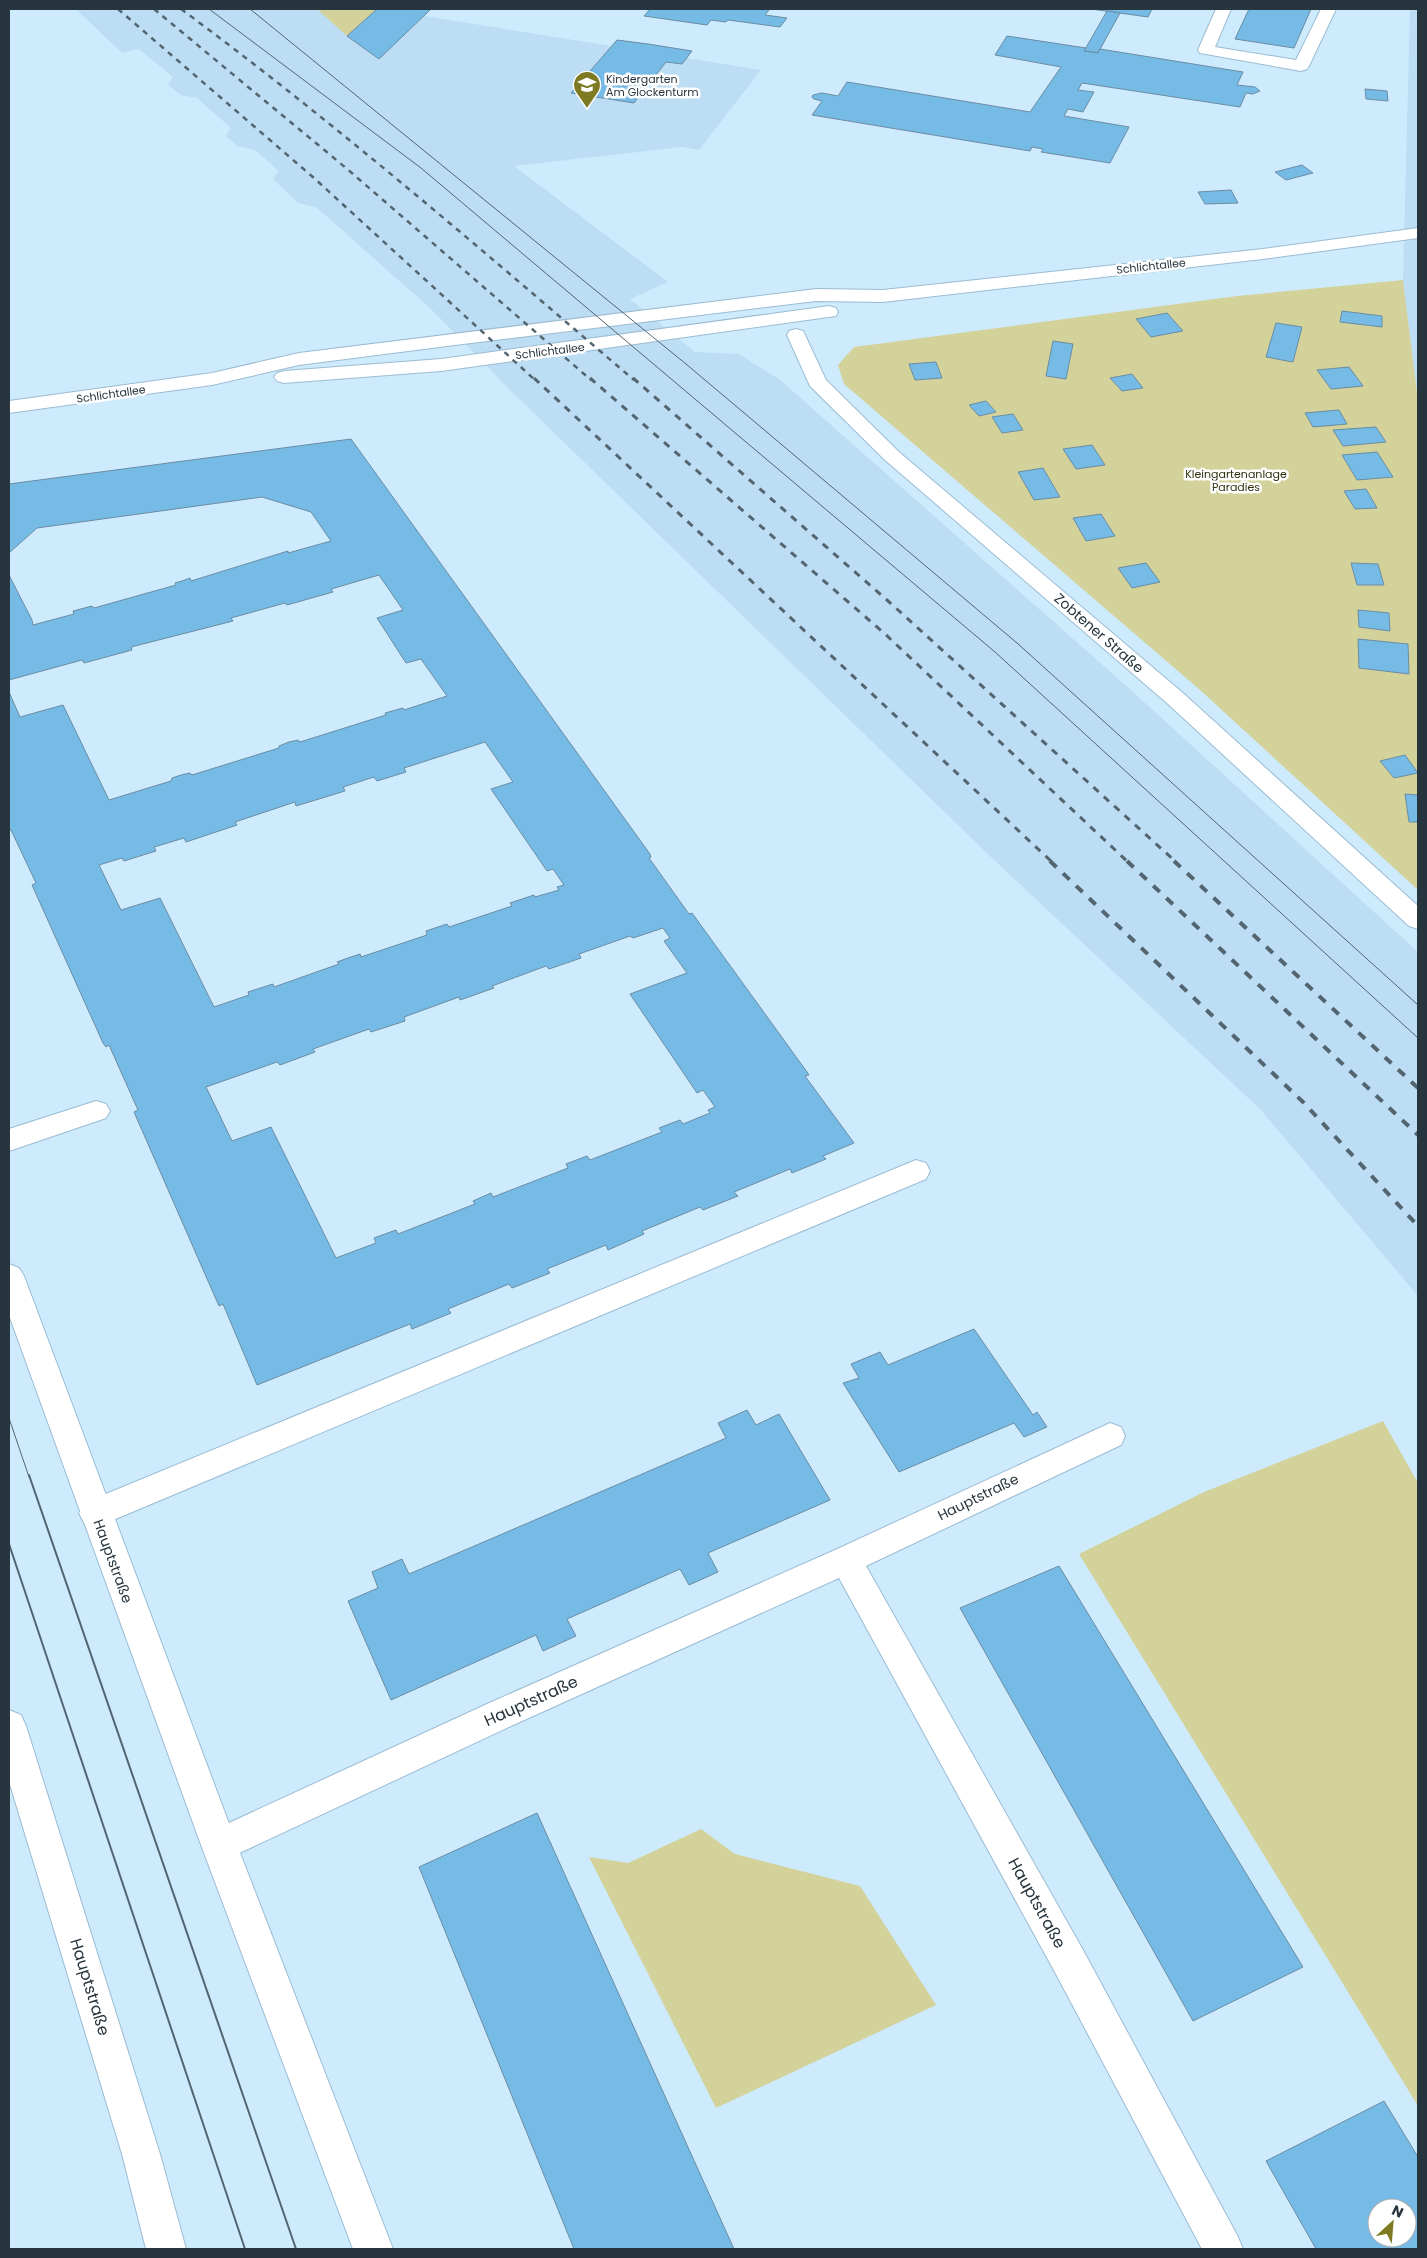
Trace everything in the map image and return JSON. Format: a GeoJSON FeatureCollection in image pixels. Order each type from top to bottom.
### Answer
{"type":"FeatureCollection","features":[{"type":"Feature","properties":{"kind":"street"},"geometry":{"type":"LineString","coordinates":[[1223,9],[1206,50],[1301,66],[1328,9]]}},
{"type":"Feature","properties":{"kind":"street","name":"Schlichtallee"},"geometry":{"type":"LineString","coordinates":[[9,407],[212,379],[321,376],[441,365],[831,312],[883,296],[1263,254],[1418,233]]}},
{"type":"Feature","properties":{"kind":"street","name":"Zobtener Straße"},"geometry":{"type":"LineString","coordinates":[[796,335],[817,382],[892,456],[1176,699],[1418,920]]}},
{"type":"Feature","properties":{"kind":"street"},"geometry":{"type":"LineString","coordinates":[[9,1140],[96,1111]]}},
{"type":"Feature","properties":{"kind":"street"},"geometry":{"type":"LineString","coordinates":[[95,1513],[916,1171]]}},
{"type":"Feature","properties":{"kind":"street","name":"Hauptstraße"},"geometry":{"type":"LineString","coordinates":[[9,1276],[218,1845],[373,2249]]}},
{"type":"Feature","properties":{"kind":"street","name":"Hauptstraße"},"geometry":{"type":"LineString","coordinates":[[218,1845],[499,1715],[846,1560],[1110,1436]]}},
{"type":"Feature","properties":{"kind":"street","name":"Hauptstraße"},"geometry":{"type":"LineString","coordinates":[[846,1560],[1070,1963],[1223,2249]]}},
{"type":"Feature","properties":{"kind":"street","name":"Hauptstraße"},"geometry":{"type":"LineString","coordinates":[[9,1726],[141,2154],[166,2249]]}},
{"type":"Feature","properties":{"kind":"shaded area"},"geometry":{"type":"Polygon","coordinates":[[[76,9],[431,9],[425,16],[611,46],[617,40],[692,51],[687,58],[761,70],[699,150],[682,147],[514,166],[668,282],[630,299],[695,352],[739,354],[779,379],[1131,690],[1418,952],[1418,1296],[1261,1110],[994,860],[510,390],[432,310],[316,207],[298,203],[273,179],[279,171],[255,150],[237,146],[226,136],[231,128],[197,98],[181,95],[168,85],[173,77],[139,49],[122,53],[76,9]]]}},
{"type":"Feature","properties":{"kind":"shaded area"},"geometry":{"type":"Polygon","coordinates":[[[1410,9],[1418,9],[1418,400],[1403,280],[1410,9]]]}},
{"type":"Feature","properties":{"kind":"green space"},"geometry":{"type":"Polygon","coordinates":[[[317,9],[377,9],[347,36],[317,9]]]}},
{"type":"Feature","properties":{"kind":"green space","name":"Kleingartenanlage Paradies"},"geometry":{"type":"Polygon","coordinates":[[[1403,280],[1418,400],[1418,890],[1200,690],[844,384],[838,365],[854,347],[1237,296],[1403,280]]]}},
{"type":"Feature","properties":{"kind":"green space"},"geometry":{"type":"Polygon","coordinates":[[[1383,1421],[1418,1483],[1418,2106],[1079,1554],[1204,1492],[1383,1421]]]}},
{"type":"Feature","properties":{"kind":"green space"},"geometry":{"type":"Polygon","coordinates":[[[701,1829],[735,1854],[860,1886],[936,2005],[716,2108],[589,1857],[628,1863],[701,1829]]]}},
{"type":"Feature","properties":{"kind":"building"},"geometry":{"type":"Polygon","coordinates":[[[377,9],[431,9],[379,59],[347,36],[377,9]]]}},
{"type":"Feature","properties":{"kind":"building"},"geometry":{"type":"Polygon","coordinates":[[[650,9],[764,9],[769,10],[765,15],[787,18],[780,27],[728,20],[726,22],[711,20],[707,25],[644,16],[650,9]]]}},
{"type":"Feature","properties":{"kind":"building"},"geometry":{"type":"Polygon","coordinates":[[[1091,9],[1152,9],[1148,17],[1091,9]]]}},
{"type":"Feature","properties":{"kind":"building"},"geometry":{"type":"Polygon","coordinates":[[[1249,9],[1311,9],[1294,48],[1235,39],[1249,9]]]}},
{"type":"Feature","properties":{"kind":"building"},"geometry":{"type":"Polygon","coordinates":[[[1107,11],[1120,13],[1098,53],[1084,51],[1107,11]]]}},
{"type":"Feature","properties":{"kind":"building"},"geometry":{"type":"Polygon","coordinates":[[[1007,36],[1086,48],[1084,51],[1098,53],[1100,49],[1243,72],[1237,85],[1255,87],[1260,91],[1253,94],[1246,93],[1240,107],[1082,83],[1078,90],[1094,92],[1083,112],[1068,109],[1064,116],[1129,127],[1110,163],[1041,152],[1043,149],[1032,147],[1030,151],[812,115],[822,101],[814,99],[813,95],[822,93],[838,96],[847,82],[1030,112],[1061,67],[995,55],[1007,36]]]}},
{"type":"Feature","properties":{"kind":"building"},"geometry":{"type":"Polygon","coordinates":[[[617,40],[692,51],[682,64],[666,62],[634,103],[571,93],[617,40]]]}},
{"type":"Feature","properties":{"kind":"building"},"geometry":{"type":"Polygon","coordinates":[[[1365,89],[1387,91],[1388,101],[1366,99],[1365,89]]]}},
{"type":"Feature","properties":{"kind":"building"},"geometry":{"type":"Polygon","coordinates":[[[1302,165],[1313,173],[1286,180],[1275,172],[1302,165]]]}},
{"type":"Feature","properties":{"kind":"building"},"geometry":{"type":"Polygon","coordinates":[[[1231,190],[1238,203],[1205,204],[1198,192],[1231,190]]]}},
{"type":"Feature","properties":{"kind":"building"},"geometry":{"type":"Polygon","coordinates":[[[1342,311],[1382,316],[1382,327],[1340,322],[1342,311]]]}},
{"type":"Feature","properties":{"kind":"building"},"geometry":{"type":"Polygon","coordinates":[[[1167,313],[1183,331],[1151,337],[1136,319],[1167,313]]]}},
{"type":"Feature","properties":{"kind":"building"},"geometry":{"type":"Polygon","coordinates":[[[1276,323],[1302,327],[1293,362],[1266,357],[1276,323]]]}},
{"type":"Feature","properties":{"kind":"building"},"geometry":{"type":"Polygon","coordinates":[[[1053,341],[1073,344],[1066,379],[1046,376],[1053,341]]]}},
{"type":"Feature","properties":{"kind":"building"},"geometry":{"type":"Polygon","coordinates":[[[936,362],[942,378],[915,380],[909,364],[936,362]]]}},
{"type":"Feature","properties":{"kind":"building"},"geometry":{"type":"Polygon","coordinates":[[[1349,367],[1363,386],[1331,389],[1317,370],[1349,367]]]}},
{"type":"Feature","properties":{"kind":"building"},"geometry":{"type":"Polygon","coordinates":[[[1132,374],[1143,388],[1122,391],[1110,378],[1132,374]]]}},
{"type":"Feature","properties":{"kind":"building"},"geometry":{"type":"Polygon","coordinates":[[[986,401],[996,412],[979,416],[969,405],[986,401]]]}},
{"type":"Feature","properties":{"kind":"building"},"geometry":{"type":"Polygon","coordinates":[[[1339,410],[1347,424],[1313,427],[1305,413],[1339,410]]]}},
{"type":"Feature","properties":{"kind":"building"},"geometry":{"type":"Polygon","coordinates":[[[1013,414],[1023,430],[1002,433],[992,417],[1013,414]]]}},
{"type":"Feature","properties":{"kind":"building"},"geometry":{"type":"Polygon","coordinates":[[[1376,427],[1386,442],[1343,446],[1333,430],[1376,427]]]}},
{"type":"Feature","properties":{"kind":"building"},"geometry":{"type":"Polygon","coordinates":[[[351,439],[650,854],[651,857],[649,858],[689,914],[692,913],[807,1072],[809,1075],[805,1076],[854,1143],[823,1156],[826,1159],[792,1173],[790,1169],[734,1192],[738,1196],[703,1210],[700,1207],[642,1231],[644,1234],[608,1250],[606,1245],[547,1269],[550,1273],[512,1288],[509,1284],[448,1309],[451,1313],[412,1329],[410,1324],[257,1385],[223,1304],[219,1306],[134,1112],[138,1110],[109,1045],[106,1047],[103,1043],[32,885],[36,883],[11,830],[9,830],[9,692],[20,717],[63,705],[109,800],[171,781],[172,778],[181,775],[190,773],[192,775],[279,748],[279,746],[289,742],[298,740],[300,742],[386,715],[385,713],[403,708],[404,710],[447,696],[421,659],[406,663],[377,618],[403,610],[379,575],[331,589],[333,592],[287,605],[285,603],[231,618],[233,621],[131,647],[132,650],[84,663],[82,660],[9,680],[9,575],[33,625],[74,614],[73,611],[92,606],[94,608],[176,585],[175,583],[190,578],[191,581],[288,551],[288,553],[331,541],[311,512],[262,497],[37,528],[9,553],[9,484],[351,439]],[[485,742],[404,768],[406,772],[377,781],[374,777],[343,787],[345,791],[296,806],[295,802],[235,822],[237,825],[186,842],[184,838],[154,847],[156,851],[124,861],[122,858],[99,865],[121,910],[160,898],[214,1007],[249,995],[248,992],[273,984],[274,987],[339,964],[337,962],[348,958],[360,954],[361,957],[427,935],[426,931],[447,924],[449,927],[512,906],[510,903],[534,895],[535,897],[559,890],[557,887],[564,885],[553,869],[547,871],[491,789],[513,782],[485,742]],[[663,928],[633,938],[630,936],[579,954],[581,958],[549,969],[546,966],[460,1000],[459,997],[404,1017],[405,1021],[371,1032],[369,1029],[313,1049],[315,1052],[280,1065],[277,1062],[206,1087],[232,1141],[271,1127],[336,1258],[376,1243],[374,1238],[396,1230],[398,1234],[475,1204],[473,1201],[491,1193],[493,1197],[568,1168],[566,1164],[587,1156],[590,1160],[662,1132],[659,1128],[680,1120],[683,1124],[710,1113],[708,1110],[715,1107],[703,1090],[697,1093],[630,994],[687,973],[664,941],[670,938],[663,928]]]}},
{"type":"Feature","properties":{"kind":"building"},"geometry":{"type":"Polygon","coordinates":[[[1092,445],[1105,465],[1076,469],[1063,449],[1092,445]]]}},
{"type":"Feature","properties":{"kind":"building"},"geometry":{"type":"Polygon","coordinates":[[[1377,452],[1393,477],[1357,480],[1342,455],[1377,452]]]}},
{"type":"Feature","properties":{"kind":"building"},"geometry":{"type":"Polygon","coordinates":[[[1043,468],[1060,497],[1034,500],[1018,472],[1043,468]]]}},
{"type":"Feature","properties":{"kind":"building"},"geometry":{"type":"Polygon","coordinates":[[[1366,489],[1377,508],[1355,509],[1344,491],[1366,489]]]}},
{"type":"Feature","properties":{"kind":"building"},"geometry":{"type":"Polygon","coordinates":[[[1101,514],[1115,536],[1086,541],[1073,518],[1101,514]]]}},
{"type":"Feature","properties":{"kind":"building"},"geometry":{"type":"Polygon","coordinates":[[[1146,563],[1160,582],[1132,588],[1118,568],[1146,563]]]}},
{"type":"Feature","properties":{"kind":"building"},"geometry":{"type":"Polygon","coordinates":[[[1351,563],[1378,564],[1384,585],[1357,585],[1351,563]]]}},
{"type":"Feature","properties":{"kind":"building"},"geometry":{"type":"Polygon","coordinates":[[[1358,610],[1389,613],[1390,631],[1359,627],[1358,610]]]}},
{"type":"Feature","properties":{"kind":"building"},"geometry":{"type":"Polygon","coordinates":[[[1358,639],[1408,644],[1409,674],[1359,668],[1358,639]]]}},
{"type":"Feature","properties":{"kind":"building"},"geometry":{"type":"Polygon","coordinates":[[[1405,755],[1418,773],[1394,778],[1380,761],[1405,755]]]}},
{"type":"Feature","properties":{"kind":"building"},"geometry":{"type":"Polygon","coordinates":[[[1405,794],[1418,795],[1418,822],[1409,822],[1405,794]]]}},
{"type":"Feature","properties":{"kind":"building"},"geometry":{"type":"Polygon","coordinates":[[[974,1329],[1033,1415],[1037,1412],[1047,1427],[1024,1437],[1014,1423],[899,1472],[843,1383],[859,1378],[851,1364],[880,1352],[888,1365],[974,1329]]]}},
{"type":"Feature","properties":{"kind":"building"},"geometry":{"type":"Polygon","coordinates":[[[747,1410],[756,1425],[779,1414],[830,1500],[708,1553],[718,1572],[689,1585],[680,1569],[567,1619],[576,1636],[543,1651],[536,1635],[391,1700],[348,1601],[378,1588],[372,1572],[402,1559],[409,1574],[726,1438],[718,1423],[747,1410]]]}},
{"type":"Feature","properties":{"kind":"building"},"geometry":{"type":"Polygon","coordinates":[[[1059,1566],[1303,1967],[1193,2021],[960,1608],[1059,1566]]]}},
{"type":"Feature","properties":{"kind":"building"},"geometry":{"type":"Polygon","coordinates":[[[537,1813],[734,2249],[574,2249],[419,1867],[537,1813]]]}},
{"type":"Feature","properties":{"kind":"building"},"geometry":{"type":"Polygon","coordinates":[[[1384,2101],[1418,2157],[1418,2249],[1316,2249],[1266,2161],[1384,2101]]]}},
{"type":"Feature","properties":{"kind":"tram line"},"geometry":{"type":"LineString","coordinates":[[209,9],[421,168],[995,652],[1418,1038]]}},
{"type":"Feature","properties":{"kind":"tram line"},"geometry":{"type":"LineString","coordinates":[[250,9],[686,364],[1017,643],[1418,1005]]}},
{"type":"Feature","properties":{"kind":"tram line"},"geometry":{"type":"LineString","coordinates":[[9,1418],[29,1477]]}},
{"type":"Feature","properties":{"kind":"tram line"},"geometry":{"type":"LineString","coordinates":[[29,1475],[296,2249]]}},
{"type":"Feature","properties":{"kind":"tram line"},"geometry":{"type":"LineString","coordinates":[[9,1544],[245,2249]]}},
{"type":"Feature","properties":{"kind":"railway"},"geometry":{"type":"LineString","coordinates":[[118,9],[314,178],[535,380]]}},
{"type":"Feature","properties":{"kind":"railway"},"geometry":{"type":"LineString","coordinates":[[154,9],[346,168],[591,380]]}},
{"type":"Feature","properties":{"kind":"railway"},"geometry":{"type":"LineString","coordinates":[[181,9],[354,144],[467,237],[634,380]]}},
{"type":"Feature","properties":{"kind":"railway"},"geometry":{"type":"LineString","coordinates":[[534,378],[1052,862]]}},
{"type":"Feature","properties":{"kind":"railway"},"geometry":{"type":"LineString","coordinates":[[590,378],[884,633],[1128,862]]}},
{"type":"Feature","properties":{"kind":"railway"},"geometry":{"type":"LineString","coordinates":[[633,378],[887,600],[1176,862]]}},
{"type":"Feature","properties":{"kind":"railway"},"geometry":{"type":"LineString","coordinates":[[1050,861],[1303,1102],[1418,1226]]}},
{"type":"Feature","properties":{"kind":"railway"},"geometry":{"type":"LineString","coordinates":[[1127,861],[1418,1135]]}},
{"type":"Feature","properties":{"kind":"railway"},"geometry":{"type":"LineString","coordinates":[[1174,861],[1418,1088]]}},
{"type":"Feature","properties":{"kind":"place","name":"Kindergarten Am Glockenturm"},"geometry":{"type":"Point","coordinates":[587,109]}}]}
